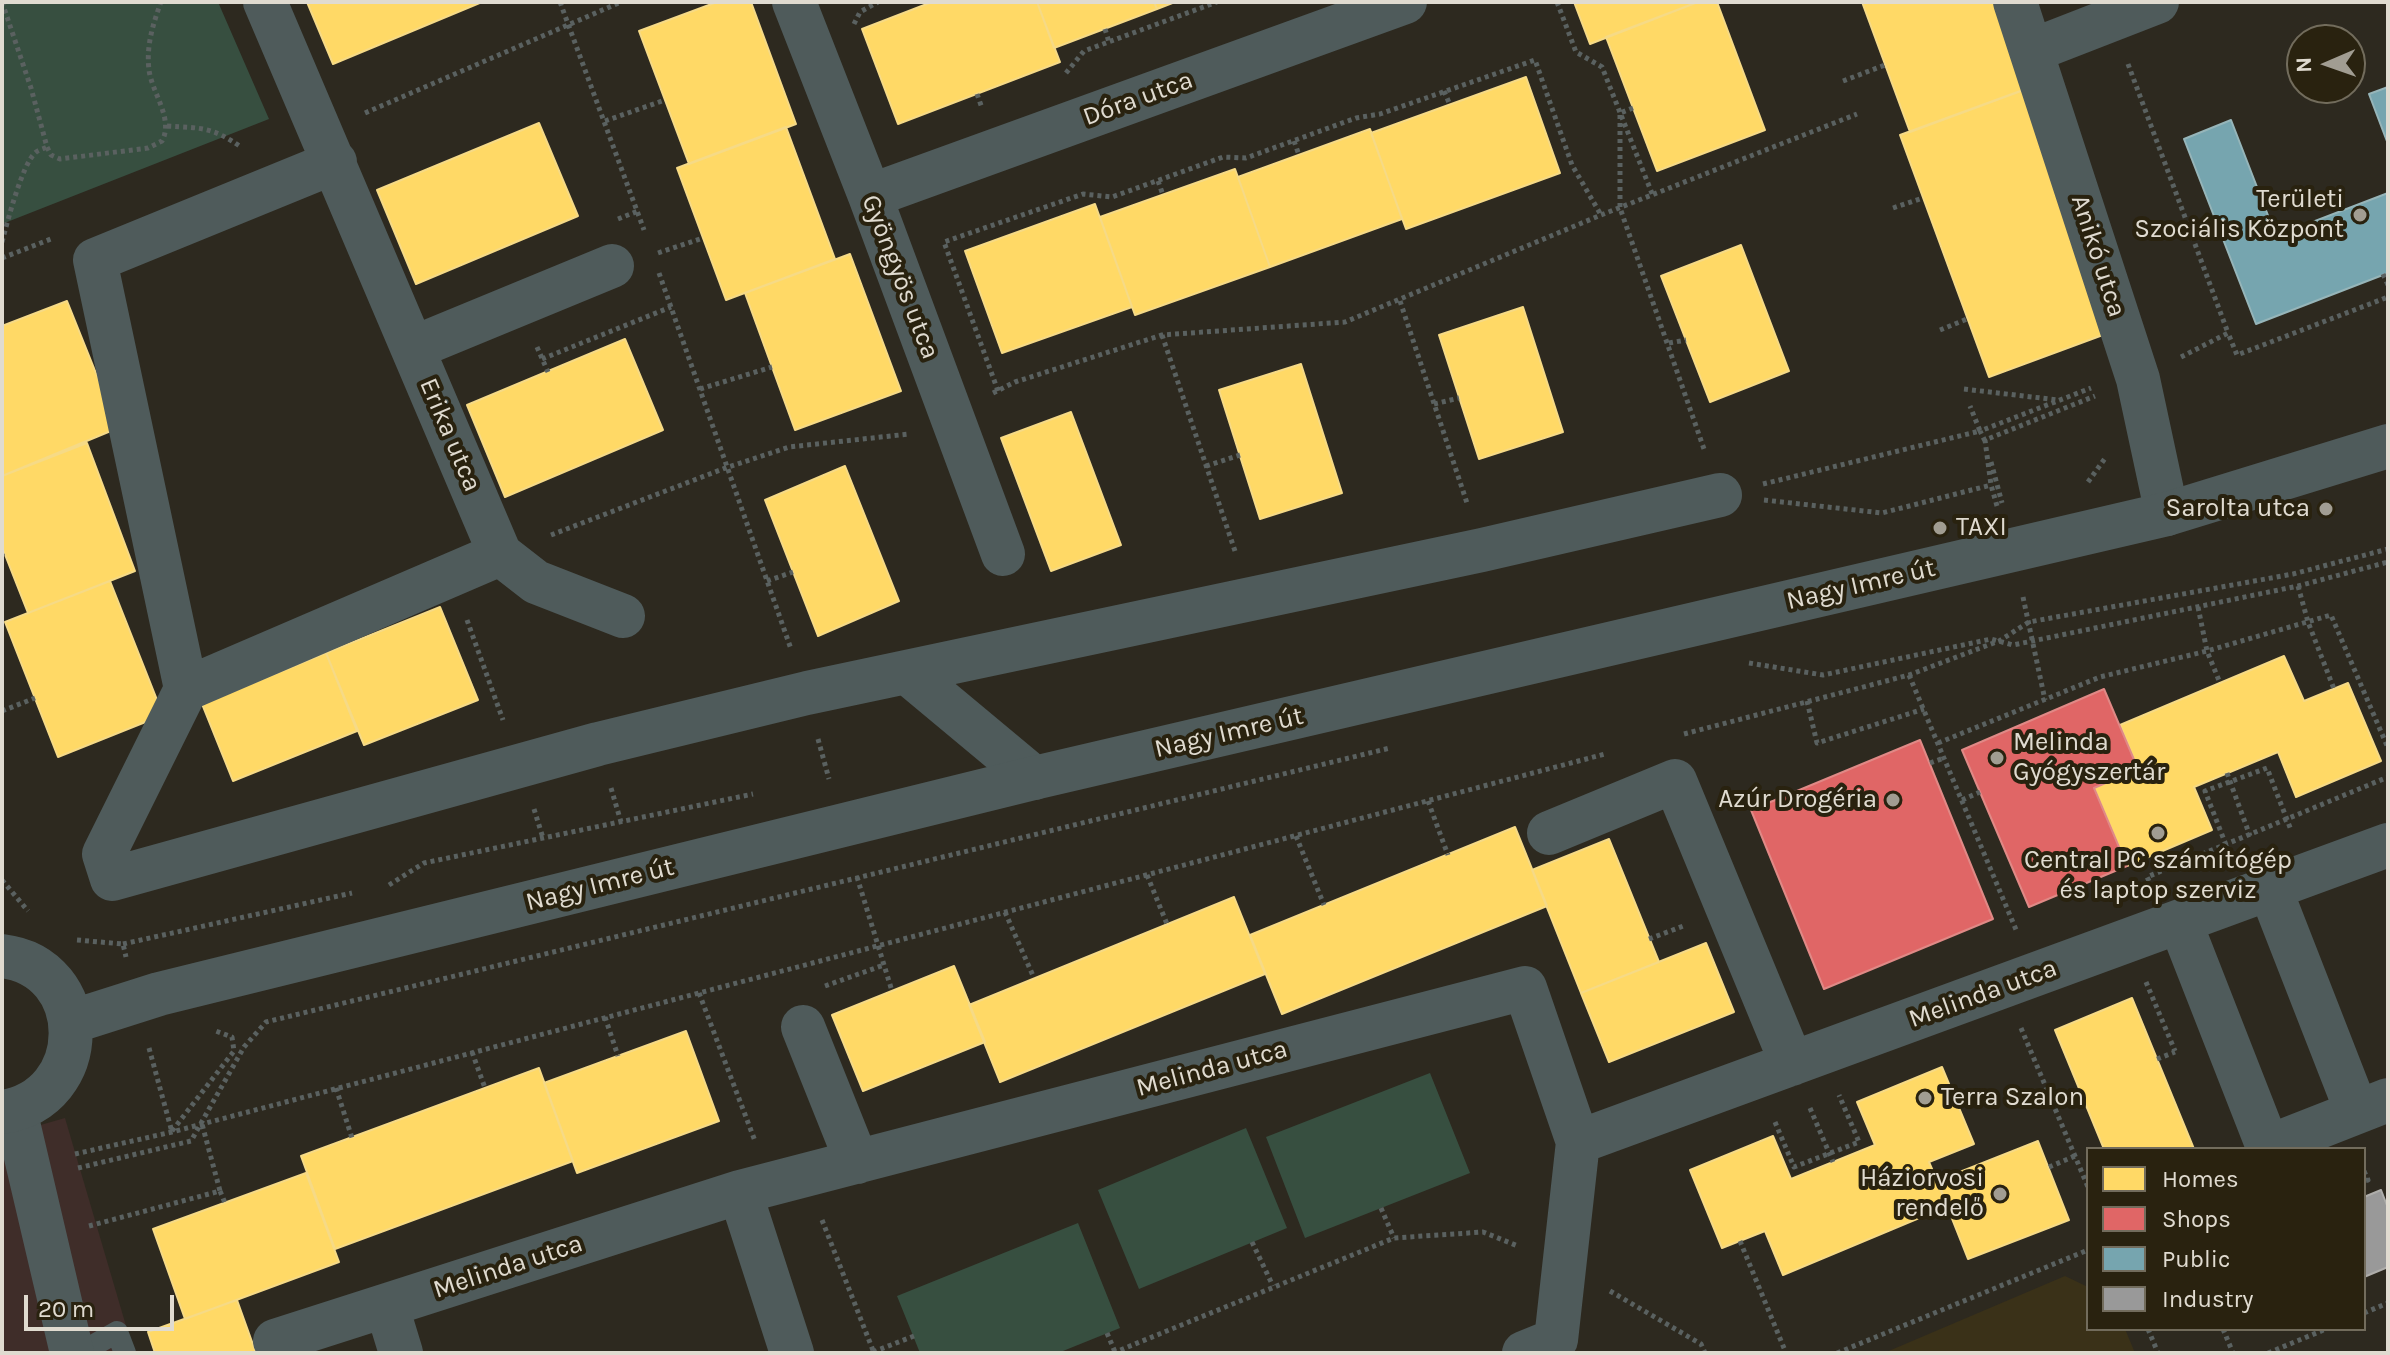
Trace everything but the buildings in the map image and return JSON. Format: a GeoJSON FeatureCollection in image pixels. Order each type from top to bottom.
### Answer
{"type":"FeatureCollection","features":[{"type":"Feature","properties":{"kind":"street","name":"Erika utca"},"geometry":{"type":"LineString","coordinates":[[265,2],[500,554]]}},
{"type":"Feature","properties":{"kind":"street","name":"Gyöngyös utca"},"geometry":{"type":"LineString","coordinates":[[794,2],[1003,554]]}},
{"type":"Feature","properties":{"kind":"street","name":"Dóra utca"},"geometry":{"type":"LineString","coordinates":[[870,196],[1405,2]]}},
{"type":"Feature","properties":{"kind":"street","name":"Anikó utca"},"geometry":{"type":"LineString","coordinates":[[2015,2],[2136,375],[2167,514]]}},
{"type":"Feature","properties":{"kind":"street"},"geometry":{"type":"LineString","coordinates":[[2031,51],[2157,2]]}},
{"type":"Feature","properties":{"kind":"street"},"geometry":{"type":"LineString","coordinates":[[335,162],[95,260],[186,689],[104,854],[112,879],[520,766],[807,693],[1467,553],[1720,495]]}},
{"type":"Feature","properties":{"kind":"street"},"geometry":{"type":"LineString","coordinates":[[413,348],[633,260]]}},
{"type":"Feature","properties":{"kind":"street","name":"Nagy Imre út"},"geometry":{"type":"LineString","coordinates":[[71,1022],[137,1001],[1034,778],[2167,514],[2388,446]]}},
{"type":"Feature","properties":{"kind":"street"},"geometry":{"type":"LineString","coordinates":[[186,689],[500,554],[536,582],[623,616]]}},
{"type":"Feature","properties":{"kind":"street"},"geometry":{"type":"LineString","coordinates":[[908,673],[1034,778]]}},
{"type":"Feature","properties":{"kind":"street"},"geometry":{"type":"LineString","coordinates":[[1549,833],[1675,781],[1790,1065]]}},
{"type":"Feature","properties":{"kind":"street","name":"Melinda utca"},"geometry":{"type":"LineString","coordinates":[[1578,1142],[2388,845]]}},
{"type":"Feature","properties":{"kind":"street"},"geometry":{"type":"LineString","coordinates":[[2180,922],[2268,1147],[2372,1106],[2270,889]]}},
{"type":"Feature","properties":{"kind":"street"},"geometry":{"type":"LineString","coordinates":[[2,956],[15,957],[35,967],[52,982],[65,1000],[71,1022],[71,1045],[65,1066],[53,1085],[36,1100],[9,1111],[32,1164],[72,1353]]}},
{"type":"Feature","properties":{"kind":"street","name":"Melinda utca"},"geometry":{"type":"LineString","coordinates":[[275,1341],[772,1184],[1525,988],[1578,1142],[1556,1340],[1524,1353]]}},
{"type":"Feature","properties":{"kind":"street"},"geometry":{"type":"LineString","coordinates":[[803,1027],[857,1162]]}},
{"type":"Feature","properties":{"kind":"street"},"geometry":{"type":"LineString","coordinates":[[772,1184],[792,1353]]}},
{"type":"Feature","properties":{"kind":"street"},"geometry":{"type":"LineString","coordinates":[[387,1307],[401,1353]]}},
{"type":"Feature","properties":{"kind":"lane"},"geometry":{"type":"LineString","coordinates":[[80,1353],[117,1332],[125,1353]]}},
{"type":"Feature","properties":{"kind":"path"},"geometry":{"type":"LineString","coordinates":[[2,2],[47,147],[51,155],[60,159],[148,148],[162,141],[167,126],[149,68],[151,31],[161,2]]}},
{"type":"Feature","properties":{"kind":"path"},"geometry":{"type":"LineString","coordinates":[[560,2],[648,240]]}},
{"type":"Feature","properties":{"kind":"path"},"geometry":{"type":"LineString","coordinates":[[569,25],[621,2]]}},
{"type":"Feature","properties":{"kind":"path"},"geometry":{"type":"LineString","coordinates":[[852,29],[860,12],[878,2]]}},
{"type":"Feature","properties":{"kind":"path"},"geometry":{"type":"LineString","coordinates":[[1060,80],[1084,51],[1217,2]]}},
{"type":"Feature","properties":{"kind":"path"},"geometry":{"type":"LineString","coordinates":[[1557,2],[1576,52],[1602,67],[1653,196]]}},
{"type":"Feature","properties":{"kind":"path"},"geometry":{"type":"LineString","coordinates":[[2112,20],[2237,355],[2388,297]]}},
{"type":"Feature","properties":{"kind":"path"},"geometry":{"type":"LineString","coordinates":[[1105,29],[1109,42]]}},
{"type":"Feature","properties":{"kind":"path"},"geometry":{"type":"LineString","coordinates":[[998,391],[944,242],[1083,194],[1112,197],[1223,157],[1246,158],[1535,60],[1572,165],[1601,215]]}},
{"type":"Feature","properties":{"kind":"path"},"geometry":{"type":"LineString","coordinates":[[1843,81],[1885,65]]}},
{"type":"Feature","properties":{"kind":"path"},"geometry":{"type":"LineString","coordinates":[[1444,91],[1450,105]]}},
{"type":"Feature","properties":{"kind":"path"},"geometry":{"type":"LineString","coordinates":[[977,94],[982,108]]}},
{"type":"Feature","properties":{"kind":"path"},"geometry":{"type":"LineString","coordinates":[[605,121],[665,100]]}},
{"type":"Feature","properties":{"kind":"path"},"geometry":{"type":"LineString","coordinates":[[967,113],[995,103]]}},
{"type":"Feature","properties":{"kind":"path"},"geometry":{"type":"LineString","coordinates":[[1620,113],[1633,108]]}},
{"type":"Feature","properties":{"kind":"path"},"geometry":{"type":"LineString","coordinates":[[1620,113],[1620,208],[1689,401]]}},
{"type":"Feature","properties":{"kind":"path"},"geometry":{"type":"LineString","coordinates":[[500,554],[728,467],[789,447],[913,434],[1015,382],[1162,335],[1345,322],[1601,215],[1857,114]]}},
{"type":"Feature","properties":{"kind":"path"},"geometry":{"type":"LineString","coordinates":[[167,126],[220,133],[247,154]]}},
{"type":"Feature","properties":{"kind":"path"},"geometry":{"type":"LineString","coordinates":[[1294,140],[1299,155]]}},
{"type":"Feature","properties":{"kind":"path"},"geometry":{"type":"LineString","coordinates":[[2,242],[10,210],[34,154],[47,147]]}},
{"type":"Feature","properties":{"kind":"path"},"geometry":{"type":"LineString","coordinates":[[1158,181],[1163,195]]}},
{"type":"Feature","properties":{"kind":"path"},"geometry":{"type":"LineString","coordinates":[[1893,208],[1923,198]]}},
{"type":"Feature","properties":{"kind":"path"},"geometry":{"type":"LineString","coordinates":[[633,260],[703,238]]}},
{"type":"Feature","properties":{"kind":"path"},"geometry":{"type":"LineString","coordinates":[[657,268],[777,607]]}},
{"type":"Feature","properties":{"kind":"path"},"geometry":{"type":"LineString","coordinates":[[1400,301],[1451,456]]}},
{"type":"Feature","properties":{"kind":"path"},"geometry":{"type":"LineString","coordinates":[[542,359],[671,307]]}},
{"type":"Feature","properties":{"kind":"path"},"geometry":{"type":"LineString","coordinates":[[1940,330],[1967,319]]}},
{"type":"Feature","properties":{"kind":"path"},"geometry":{"type":"LineString","coordinates":[[1985,440],[2228,333]]}},
{"type":"Feature","properties":{"kind":"path"},"geometry":{"type":"LineString","coordinates":[[1162,335],[1222,511]]}},
{"type":"Feature","properties":{"kind":"path"},"geometry":{"type":"LineString","coordinates":[[1669,343],[1686,340]]}},
{"type":"Feature","properties":{"kind":"path"},"geometry":{"type":"LineString","coordinates":[[700,389],[772,367]]}},
{"type":"Feature","properties":{"kind":"path"},"geometry":{"type":"LineString","coordinates":[[1720,495],[1980,431],[2059,400],[2136,375]]}},
{"type":"Feature","properties":{"kind":"path"},"geometry":{"type":"LineString","coordinates":[[1964,389],[2059,400]]}},
{"type":"Feature","properties":{"kind":"path"},"geometry":{"type":"LineString","coordinates":[[1434,404],[1459,398]]}},
{"type":"Feature","properties":{"kind":"path"},"geometry":{"type":"LineString","coordinates":[[1970,406],[1985,440],[2011,535],[2010,551]]}},
{"type":"Feature","properties":{"kind":"path"},"geometry":{"type":"LineString","coordinates":[[1985,440],[1991,485],[2010,551]]}},
{"type":"Feature","properties":{"kind":"path"},"geometry":{"type":"LineString","coordinates":[[2079,490],[2090,480],[2112,448]]}},
{"type":"Feature","properties":{"kind":"path"},"geometry":{"type":"LineString","coordinates":[[1206,466],[1240,455]]}},
{"type":"Feature","properties":{"kind":"path"},"geometry":{"type":"LineString","coordinates":[[1720,495],[1882,513],[1991,485]]}},
{"type":"Feature","properties":{"kind":"path"},"geometry":{"type":"LineString","coordinates":[[1670,737],[1909,675],[1999,641],[2029,622],[2293,574],[2388,549]]}},
{"type":"Feature","properties":{"kind":"path"},"geometry":{"type":"LineString","coordinates":[[1747,663],[1823,675],[1991,639],[2013,645],[2298,586],[2388,562]]}},
{"type":"Feature","properties":{"kind":"path"},"geometry":{"type":"LineString","coordinates":[[767,581],[793,572]]}},
{"type":"Feature","properties":{"kind":"path"},"geometry":{"type":"LineString","coordinates":[[451,575],[543,838]]}},
{"type":"Feature","properties":{"kind":"path"},"geometry":{"type":"LineString","coordinates":[[2298,586],[2308,622],[2334,689]]}},
{"type":"Feature","properties":{"kind":"path"},"geometry":{"type":"LineString","coordinates":[[2198,607],[2207,651],[2220,683]]}},
{"type":"Feature","properties":{"kind":"path"},"geometry":{"type":"LineString","coordinates":[[1938,743],[2100,677],[2207,651],[2331,615],[2388,748]]}},
{"type":"Feature","properties":{"kind":"path"},"geometry":{"type":"LineString","coordinates":[[2033,641],[2045,700]]}},
{"type":"Feature","properties":{"kind":"path"},"geometry":{"type":"LineString","coordinates":[[1909,675],[2020,939]]}},
{"type":"Feature","properties":{"kind":"path"},"geometry":{"type":"LineString","coordinates":[[807,693],[828,778],[892,991]]}},
{"type":"Feature","properties":{"kind":"path"},"geometry":{"type":"LineString","coordinates":[[2,711],[35,698]]}},
{"type":"Feature","properties":{"kind":"path"},"geometry":{"type":"LineString","coordinates":[[1807,701],[1817,743],[1924,709]]}},
{"type":"Feature","properties":{"kind":"path"},"geometry":{"type":"LineString","coordinates":[[32,1164],[72,1170],[191,1141],[244,1047],[266,1022],[1397,747]]}},
{"type":"Feature","properties":{"kind":"path"},"geometry":{"type":"LineString","coordinates":[[32,1164],[172,1132],[1610,753]]}},
{"type":"Feature","properties":{"kind":"path"},"geometry":{"type":"LineString","coordinates":[[1930,763],[1944,758]]}},
{"type":"Feature","properties":{"kind":"path"},"geometry":{"type":"LineString","coordinates":[[2226,845],[2205,791],[2267,768],[2287,820]]}},
{"type":"Feature","properties":{"kind":"path"},"geometry":{"type":"LineString","coordinates":[[2227,773],[2270,889]]}},
{"type":"Feature","properties":{"kind":"path"},"geometry":{"type":"LineString","coordinates":[[814,781],[843,775]]}},
{"type":"Feature","properties":{"kind":"path"},"geometry":{"type":"LineString","coordinates":[[2147,877],[2388,777]]}},
{"type":"Feature","properties":{"kind":"path"},"geometry":{"type":"LineString","coordinates":[[1962,800],[1980,792]]}},
{"type":"Feature","properties":{"kind":"path"},"geometry":{"type":"LineString","coordinates":[[377,887],[392,884],[424,863],[754,794]]}},
{"type":"Feature","properties":{"kind":"path"},"geometry":{"type":"LineString","coordinates":[[1428,801],[1448,855]]}},
{"type":"Feature","properties":{"kind":"path"},"geometry":{"type":"LineString","coordinates":[[1296,836],[1324,905]]}},
{"type":"Feature","properties":{"kind":"path"},"geometry":{"type":"LineString","coordinates":[[1147,875],[1167,924]]}},
{"type":"Feature","properties":{"kind":"path"},"geometry":{"type":"LineString","coordinates":[[123,944],[362,891]]}},
{"type":"Feature","properties":{"kind":"path"},"geometry":{"type":"LineString","coordinates":[[1005,912],[1034,978]]}},
{"type":"Feature","properties":{"kind":"path"},"geometry":{"type":"LineString","coordinates":[[2003,987],[2086,1182]]}},
{"type":"Feature","properties":{"kind":"path"},"geometry":{"type":"LineString","coordinates":[[699,993],[772,1184],[874,1353],[914,1336]]}},
{"type":"Feature","properties":{"kind":"path"},"geometry":{"type":"LineString","coordinates":[[137,1001],[172,1132]]}},
{"type":"Feature","properties":{"kind":"path"},"geometry":{"type":"LineString","coordinates":[[605,1017],[618,1056]]}},
{"type":"Feature","properties":{"kind":"path"},"geometry":{"type":"LineString","coordinates":[[172,1132],[234,1051],[232,1037],[205,1027]]}},
{"type":"Feature","properties":{"kind":"path"},"geometry":{"type":"LineString","coordinates":[[472,1052],[485,1088]]}},
{"type":"Feature","properties":{"kind":"path"},"geometry":{"type":"LineString","coordinates":[[2157,1059],[2175,1052]]}},
{"type":"Feature","properties":{"kind":"path"},"geometry":{"type":"LineString","coordinates":[[1790,1065],[1859,1142],[1794,1167],[1790,1065]]}},
{"type":"Feature","properties":{"kind":"path"},"geometry":{"type":"LineString","coordinates":[[336,1088],[352,1138]]}},
{"type":"Feature","properties":{"kind":"path"},"geometry":{"type":"LineString","coordinates":[[202,1123],[225,1203]]}},
{"type":"Feature","properties":{"kind":"path"},"geometry":{"type":"LineString","coordinates":[[1823,1139],[1833,1162]]}},
{"type":"Feature","properties":{"kind":"path"},"geometry":{"type":"LineString","coordinates":[[2049,1167],[2075,1156]]}},
{"type":"Feature","properties":{"kind":"path"},"geometry":{"type":"LineString","coordinates":[[46,1238],[220,1191]]}},
{"type":"Feature","properties":{"kind":"path"},"geometry":{"type":"LineString","coordinates":[[1381,1208],[1394,1238]]}},
{"type":"Feature","properties":{"kind":"path"},"geometry":{"type":"LineString","coordinates":[[1107,1333],[1114,1352],[1394,1238],[1483,1232],[1564,1266],[1701,1344],[1705,1353]]}},
{"type":"Feature","properties":{"kind":"path"},"geometry":{"type":"LineString","coordinates":[[1740,1241],[1786,1353]]}},
{"type":"Feature","properties":{"kind":"path"},"geometry":{"type":"LineString","coordinates":[[1252,1242],[1273,1286]]}},
{"type":"Feature","properties":{"kind":"path"},"geometry":{"type":"LineString","coordinates":[[1837,1353],[2086,1251]]}},
{"type":"Feature","properties":{"kind":"path"},"geometry":{"type":"LineString","coordinates":[[2366,1312],[2388,1303]]}},
{"type":"Feature","properties":{"kind":"path"},"geometry":{"type":"LineString","coordinates":[[2149,1331],[2158,1353]]}},
{"type":"Feature","properties":{"kind":"path"},"geometry":{"type":"LineString","coordinates":[[2224,1331],[2233,1353]]}},
{"type":"Feature","properties":{"kind":"path"},"geometry":{"type":"LineString","coordinates":[[2268,1353],[2321,1331]]}},
{"type":"Feature","properties":{"kind":"shaded area"},"geometry":{"type":"Polygon","coordinates":[[[65,1118],[134,1353],[2,1353],[2,1136],[65,1118]]]}},
{"type":"Feature","properties":{"kind":"shaded area"},"geometry":{"type":"Polygon","coordinates":[[[2065,1276],[2086,1286],[2086,1331],[2126,1331],[2135,1353],[1884,1353],[2065,1276]]]}},
{"type":"Feature","properties":{"kind":"green space"},"geometry":{"type":"Polygon","coordinates":[[[2,2],[218,2],[269,119],[2,224],[2,2]]]}},
{"type":"Feature","properties":{"kind":"green space"},"geometry":{"type":"Polygon","coordinates":[[[1430,1073],[1470,1173],[1305,1238],[1266,1137],[1430,1073]]]}},
{"type":"Feature","properties":{"kind":"green space"},"geometry":{"type":"Polygon","coordinates":[[[1246,1128],[1287,1228],[1139,1289],[1098,1190],[1246,1128]]]}},
{"type":"Feature","properties":{"kind":"green space"},"geometry":{"type":"Polygon","coordinates":[[[1078,1223],[1120,1328],[1058,1353],[920,1353],[897,1296],[1078,1223]]]}},
{"type":"Feature","properties":{"kind":"place","name":"Területi Szociális Központ"},"geometry":{"type":"Point","coordinates":[2360,215]}},
{"type":"Feature","properties":{"kind":"place","name":"Sarolta utca"},"geometry":{"type":"Point","coordinates":[2326,509]}},
{"type":"Feature","properties":{"kind":"place","name":"TAXI"},"geometry":{"type":"Point","coordinates":[1940,528]}},
{"type":"Feature","properties":{"kind":"place","name":"Melinda Gyógyszertár"},"geometry":{"type":"Point","coordinates":[1997,758]}},
{"type":"Feature","properties":{"kind":"place","name":"Azúr Drogéria"},"geometry":{"type":"Point","coordinates":[1893,800]}},
{"type":"Feature","properties":{"kind":"place","name":"Central PC számítógép és laptop szerviz"},"geometry":{"type":"Point","coordinates":[2158,833]}},
{"type":"Feature","properties":{"kind":"place","name":"Terra Szalon"},"geometry":{"type":"Point","coordinates":[1925,1098]}},
{"type":"Feature","properties":{"kind":"place","name":"Háziorvosi rendelő"},"geometry":{"type":"Point","coordinates":[2000,1194]}}]}
